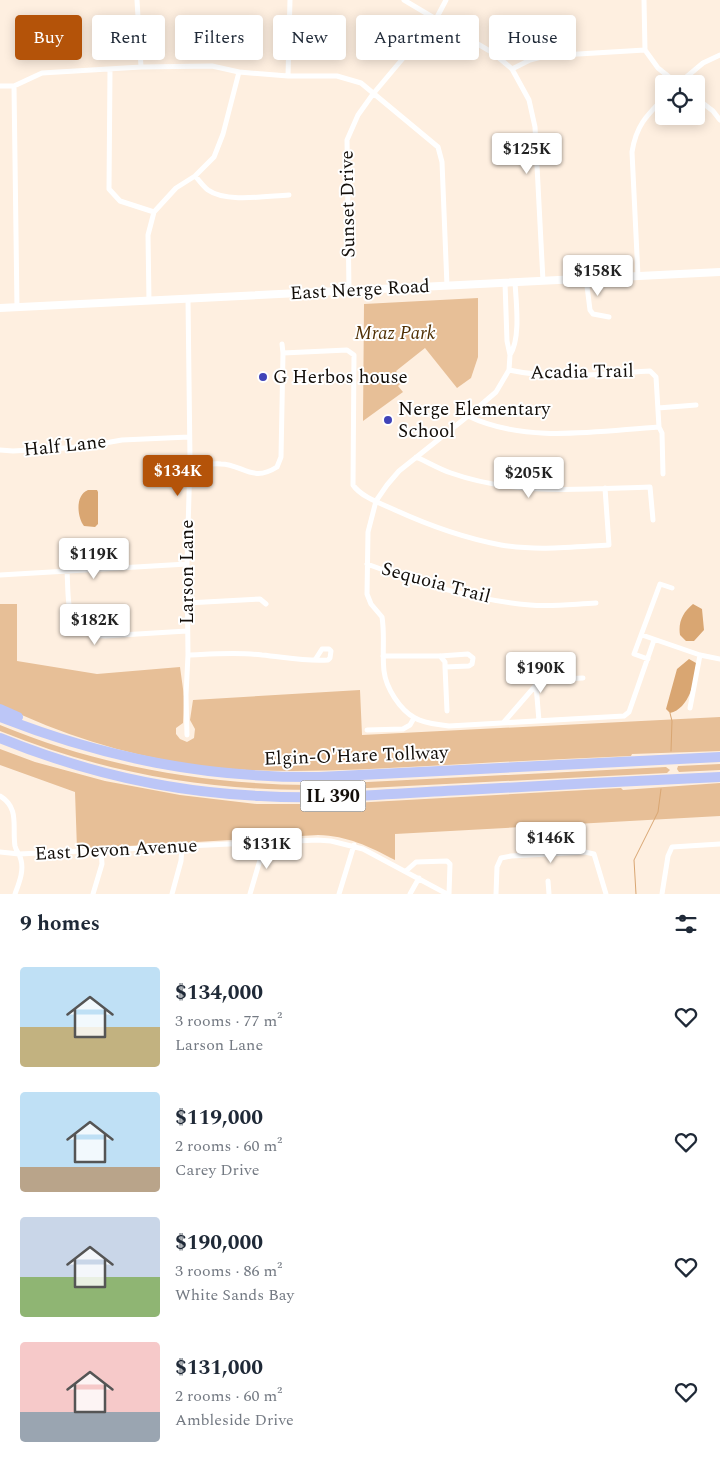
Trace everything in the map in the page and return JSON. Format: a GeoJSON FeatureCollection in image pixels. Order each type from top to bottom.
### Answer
{"type":"FeatureCollection","features":[{"type":"Feature","properties":{"kind":"highway"},"geometry":{"type":"LineString","coordinates":[[0,709],[33,724],[52,736]]}},
{"type":"Feature","properties":{"kind":"highway","name":"Elgin-O'Hare Tollway"},"geometry":{"type":"LineString","coordinates":[[0,717],[108,754],[216,773],[279,777],[361,775],[720,757]]}},
{"type":"Feature","properties":{"kind":"highway","name":"Elgin-O'Hare Tollway"},"geometry":{"type":"LineString","coordinates":[[0,738],[27,749],[95,770],[147,782],[197,791],[260,796],[338,796],[720,777]]}},
{"type":"Feature","properties":{"kind":"highway"},"geometry":{"type":"LineString","coordinates":[[0,744],[27,749]]}},
{"type":"Feature","properties":{"kind":"main road","name":"East Nerge Road"},"geometry":{"type":"LineString","coordinates":[[0,308],[720,272]]}},
{"type":"Feature","properties":{"kind":"street"},"geometry":{"type":"LineString","coordinates":[[137,0],[141,67]]}},
{"type":"Feature","properties":{"kind":"street"},"geometry":{"type":"LineString","coordinates":[[288,76],[290,0]]}},
{"type":"Feature","properties":{"kind":"street"},"geometry":{"type":"LineString","coordinates":[[404,0],[429,15]]}},
{"type":"Feature","properties":{"kind":"street","name":"Sunset Drive"},"geometry":{"type":"LineString","coordinates":[[438,15],[446,0]]}},
{"type":"Feature","properties":{"kind":"street"},"geometry":{"type":"LineString","coordinates":[[644,0],[645,50],[658,68],[667,75]]}},
{"type":"Feature","properties":{"kind":"street"},"geometry":{"type":"LineString","coordinates":[[479,45],[493,53],[512,69],[524,89],[533,111],[543,281]]}},
{"type":"Feature","properties":{"kind":"street"},"geometry":{"type":"LineString","coordinates":[[512,69],[530,60],[545,56],[645,50]]}},
{"type":"Feature","properties":{"kind":"street"},"geometry":{"type":"LineString","coordinates":[[689,75],[703,63],[720,55]]}},
{"type":"Feature","properties":{"kind":"street","name":"Sunset Drive"},"geometry":{"type":"LineString","coordinates":[[349,290],[347,140],[358,115],[402,60]]}},
{"type":"Feature","properties":{"kind":"street"},"geometry":{"type":"LineString","coordinates":[[0,86],[14,86],[42,73],[141,67],[212,66],[239,72],[288,76],[337,76],[361,83],[438,147],[442,162],[447,286]]}},
{"type":"Feature","properties":{"kind":"street"},"geometry":{"type":"LineString","coordinates":[[110,70],[109,188],[120,201],[154,212]]}},
{"type":"Feature","properties":{"kind":"street"},"geometry":{"type":"LineString","coordinates":[[149,301],[148,235],[154,212],[176,188],[195,176],[214,157],[223,134],[239,72]]}},
{"type":"Feature","properties":{"kind":"street"},"geometry":{"type":"LineString","coordinates":[[14,86],[17,308]]}},
{"type":"Feature","properties":{"kind":"street"},"geometry":{"type":"LineString","coordinates":[[705,105],[720,120]]}},
{"type":"Feature","properties":{"kind":"street"},"geometry":{"type":"LineString","coordinates":[[638,276],[632,152],[635,136],[648,114],[655,107]]}},
{"type":"Feature","properties":{"kind":"street"},"geometry":{"type":"LineString","coordinates":[[195,176],[208,190],[230,197],[288,195]]}},
{"type":"Feature","properties":{"kind":"street"},"geometry":{"type":"LineString","coordinates":[[586,278],[590,310],[593,314],[609,317]]}},
{"type":"Feature","properties":{"kind":"street"},"geometry":{"type":"LineString","coordinates":[[505,282],[507,341],[510,355],[509,370],[496,392],[393,477],[376,501],[368,532],[368,597],[383,619],[384,674],[388,686],[399,705],[414,718],[429,723],[449,726],[624,716],[629,712],[654,640]]}},
{"type":"Feature","properties":{"kind":"street"},"geometry":{"type":"LineString","coordinates":[[510,355],[513,351],[516,327],[515,282]]}},
{"type":"Feature","properties":{"kind":"street","name":"Larson Lane"},"geometry":{"type":"LineString","coordinates":[[187,734],[187,564],[190,465],[188,299]]}},
{"type":"Feature","properties":{"kind":"street"},"geometry":{"type":"LineString","coordinates":[[190,465],[228,464],[251,473],[264,472],[277,467],[281,457],[282,344]]}},
{"type":"Feature","properties":{"kind":"street"},"geometry":{"type":"LineString","coordinates":[[283,352],[347,350],[354,355],[353,484],[356,489],[376,501],[427,525],[450,533],[502,545],[553,548],[608,545],[605,488]]}},
{"type":"Feature","properties":{"kind":"street","name":"Acadia Trail"},"geometry":{"type":"LineString","coordinates":[[509,370],[553,376],[650,371],[656,377],[658,408]]}},
{"type":"Feature","properties":{"kind":"street"},"geometry":{"type":"LineString","coordinates":[[664,474],[662,433],[659,427],[658,408],[696,405]]}},
{"type":"Feature","properties":{"kind":"street"},"geometry":{"type":"LineString","coordinates":[[468,416],[496,426],[543,433],[659,427]]}},
{"type":"Feature","properties":{"kind":"street","name":"Half Lane"},"geometry":{"type":"LineString","coordinates":[[0,450],[82,447],[122,440],[189,437]]}},
{"type":"Feature","properties":{"kind":"street"},"geometry":{"type":"LineString","coordinates":[[416,457],[451,473],[500,485],[539,490],[650,487],[653,520]]}},
{"type":"Feature","properties":{"kind":"street"},"geometry":{"type":"LineString","coordinates":[[0,575],[187,564]]}},
{"type":"Feature","properties":{"kind":"street","name":"Sequoia Trail"},"geometry":{"type":"LineString","coordinates":[[367,564],[406,579],[474,597],[532,605],[596,603]]}},
{"type":"Feature","properties":{"kind":"street"},"geometry":{"type":"LineString","coordinates":[[67,571],[70,614],[77,626],[85,633],[94,636],[105,636],[187,631]]}},
{"type":"Feature","properties":{"kind":"street"},"geometry":{"type":"LineString","coordinates":[[648,659],[634,654],[660,584],[672,588]]}},
{"type":"Feature","properties":{"kind":"street"},"geometry":{"type":"LineString","coordinates":[[187,603],[260,599],[266,604]]}},
{"type":"Feature","properties":{"kind":"street"},"geometry":{"type":"LineString","coordinates":[[642,635],[700,655],[720,659]]}},
{"type":"Feature","properties":{"kind":"street"},"geometry":{"type":"LineString","coordinates":[[188,655],[238,653],[315,660]]}},
{"type":"Feature","properties":{"kind":"street"},"geometry":{"type":"LineString","coordinates":[[383,656],[468,654],[473,658],[472,664],[469,666],[445,667]]}},
{"type":"Feature","properties":{"kind":"street"},"geometry":{"type":"LineString","coordinates":[[690,708],[700,655]]}},
{"type":"Feature","properties":{"kind":"street"},"geometry":{"type":"LineString","coordinates":[[440,656],[445,662],[447,711]]}},
{"type":"Feature","properties":{"kind":"street"},"geometry":{"type":"LineString","coordinates":[[504,722],[542,680],[583,678]]}},
{"type":"Feature","properties":{"kind":"street"},"geometry":{"type":"LineString","coordinates":[[536,685],[539,721]]}},
{"type":"Feature","properties":{"kind":"street"},"geometry":{"type":"LineString","coordinates":[[367,730],[402,729],[410,725],[414,718]]}},
{"type":"Feature","properties":{"kind":"street"},"geometry":{"type":"LineString","coordinates":[[0,796],[10,805],[13,811],[15,845],[22,870],[15,894]]}},
{"type":"Feature","properties":{"kind":"street","name":"East Devon Avenue"},"geometry":{"type":"LineString","coordinates":[[0,852],[19,854],[317,840],[354,845],[448,894],[450,864],[447,860],[416,862],[406,871]]}},
{"type":"Feature","properties":{"kind":"street"},"geometry":{"type":"LineString","coordinates":[[250,894],[262,853],[262,843]]}},
{"type":"Feature","properties":{"kind":"street"},"geometry":{"type":"LineString","coordinates":[[662,894],[668,856],[672,847],[720,844]]}},
{"type":"Feature","properties":{"kind":"street"},"geometry":{"type":"LineString","coordinates":[[339,894],[354,845]]}},
{"type":"Feature","properties":{"kind":"street"},"geometry":{"type":"LineString","coordinates":[[172,894],[181,861],[182,847]]}},
{"type":"Feature","properties":{"kind":"street"},"geometry":{"type":"LineString","coordinates":[[94,894],[102,864],[101,850]]}},
{"type":"Feature","properties":{"kind":"street"},"geometry":{"type":"LineString","coordinates":[[496,894],[497,867],[500,858],[585,852],[594,854],[606,894]]}},
{"type":"Feature","properties":{"kind":"street"},"geometry":{"type":"LineString","coordinates":[[410,894],[419,878]]}},
{"type":"Feature","properties":{"kind":"street"},"geometry":{"type":"LineString","coordinates":[[548,881],[549,894]]}},
{"type":"Feature","properties":{"kind":"green space","name":"Mraz Park"},"geometry":{"type":"Polygon","coordinates":[[[478,298],[478,357],[471,378],[457,388],[425,348],[396,371],[403,381],[398,386],[403,392],[363,421],[364,304],[478,298]]]}},
{"type":"Feature","properties":{"kind":"green space"},"geometry":{"type":"Polygon","coordinates":[[[0,604],[17,604],[17,661],[97,674],[180,667],[184,696],[183,723],[176,728],[176,734],[180,739],[187,742],[194,738],[195,729],[190,720],[193,700],[360,690],[362,735],[720,717],[720,751],[315,771],[247,770],[182,763],[151,757],[90,741],[0,705],[0,604]]]}},
{"type":"Feature","properties":{"kind":"green space"},"geometry":{"type":"Polygon","coordinates":[[[0,725],[75,752],[113,762],[190,776],[269,784],[309,785],[666,767],[670,770],[667,773],[348,789],[258,789],[214,785],[128,771],[42,747],[0,731],[0,725]]]}},
{"type":"Feature","properties":{"kind":"green space"},"geometry":{"type":"Polygon","coordinates":[[[0,749],[35,762],[105,781],[180,795],[257,804],[335,804],[621,788],[623,790],[720,783],[720,816],[395,834],[395,860],[358,843],[339,837],[318,835],[77,849],[75,792],[0,765],[0,749]]]}},
{"type":"Feature","properties":{"kind":"green space"},"geometry":{"type":"Polygon","coordinates":[[[720,764],[720,770],[679,772],[677,769],[678,766],[720,764]]]}},
{"type":"Feature","properties":{"kind":"shaded area"},"geometry":{"type":"Polygon","coordinates":[[[88,490],[97,490],[98,492],[98,524],[95,527],[84,526],[78,507],[81,496],[88,490]]]}},
{"type":"Feature","properties":{"kind":"shaded area"},"geometry":{"type":"Polygon","coordinates":[[[693,604],[702,609],[704,630],[694,641],[686,641],[680,635],[680,626],[686,610],[693,604]]]}},
{"type":"Feature","properties":{"kind":"shaded area"},"geometry":{"type":"Polygon","coordinates":[[[689,659],[696,663],[693,685],[687,700],[677,710],[670,713],[666,709],[677,669],[689,659]]]}},
{"type":"Feature","properties":{"kind":"waterway"},"geometry":{"type":"LineString","coordinates":[[670,713],[672,721],[671,751]]}},
{"type":"Feature","properties":{"kind":"waterway"},"geometry":{"type":"LineString","coordinates":[[636,894],[634,860],[658,812],[661,789]]}},
{"type":"Feature","properties":{"kind":"place","name":"G Herbos house"},"geometry":{"type":"Point","coordinates":[263,377]}},
{"type":"Feature","properties":{"kind":"place","name":"Nerge Elementary School"},"geometry":{"type":"Point","coordinates":[388,420]}}]}
